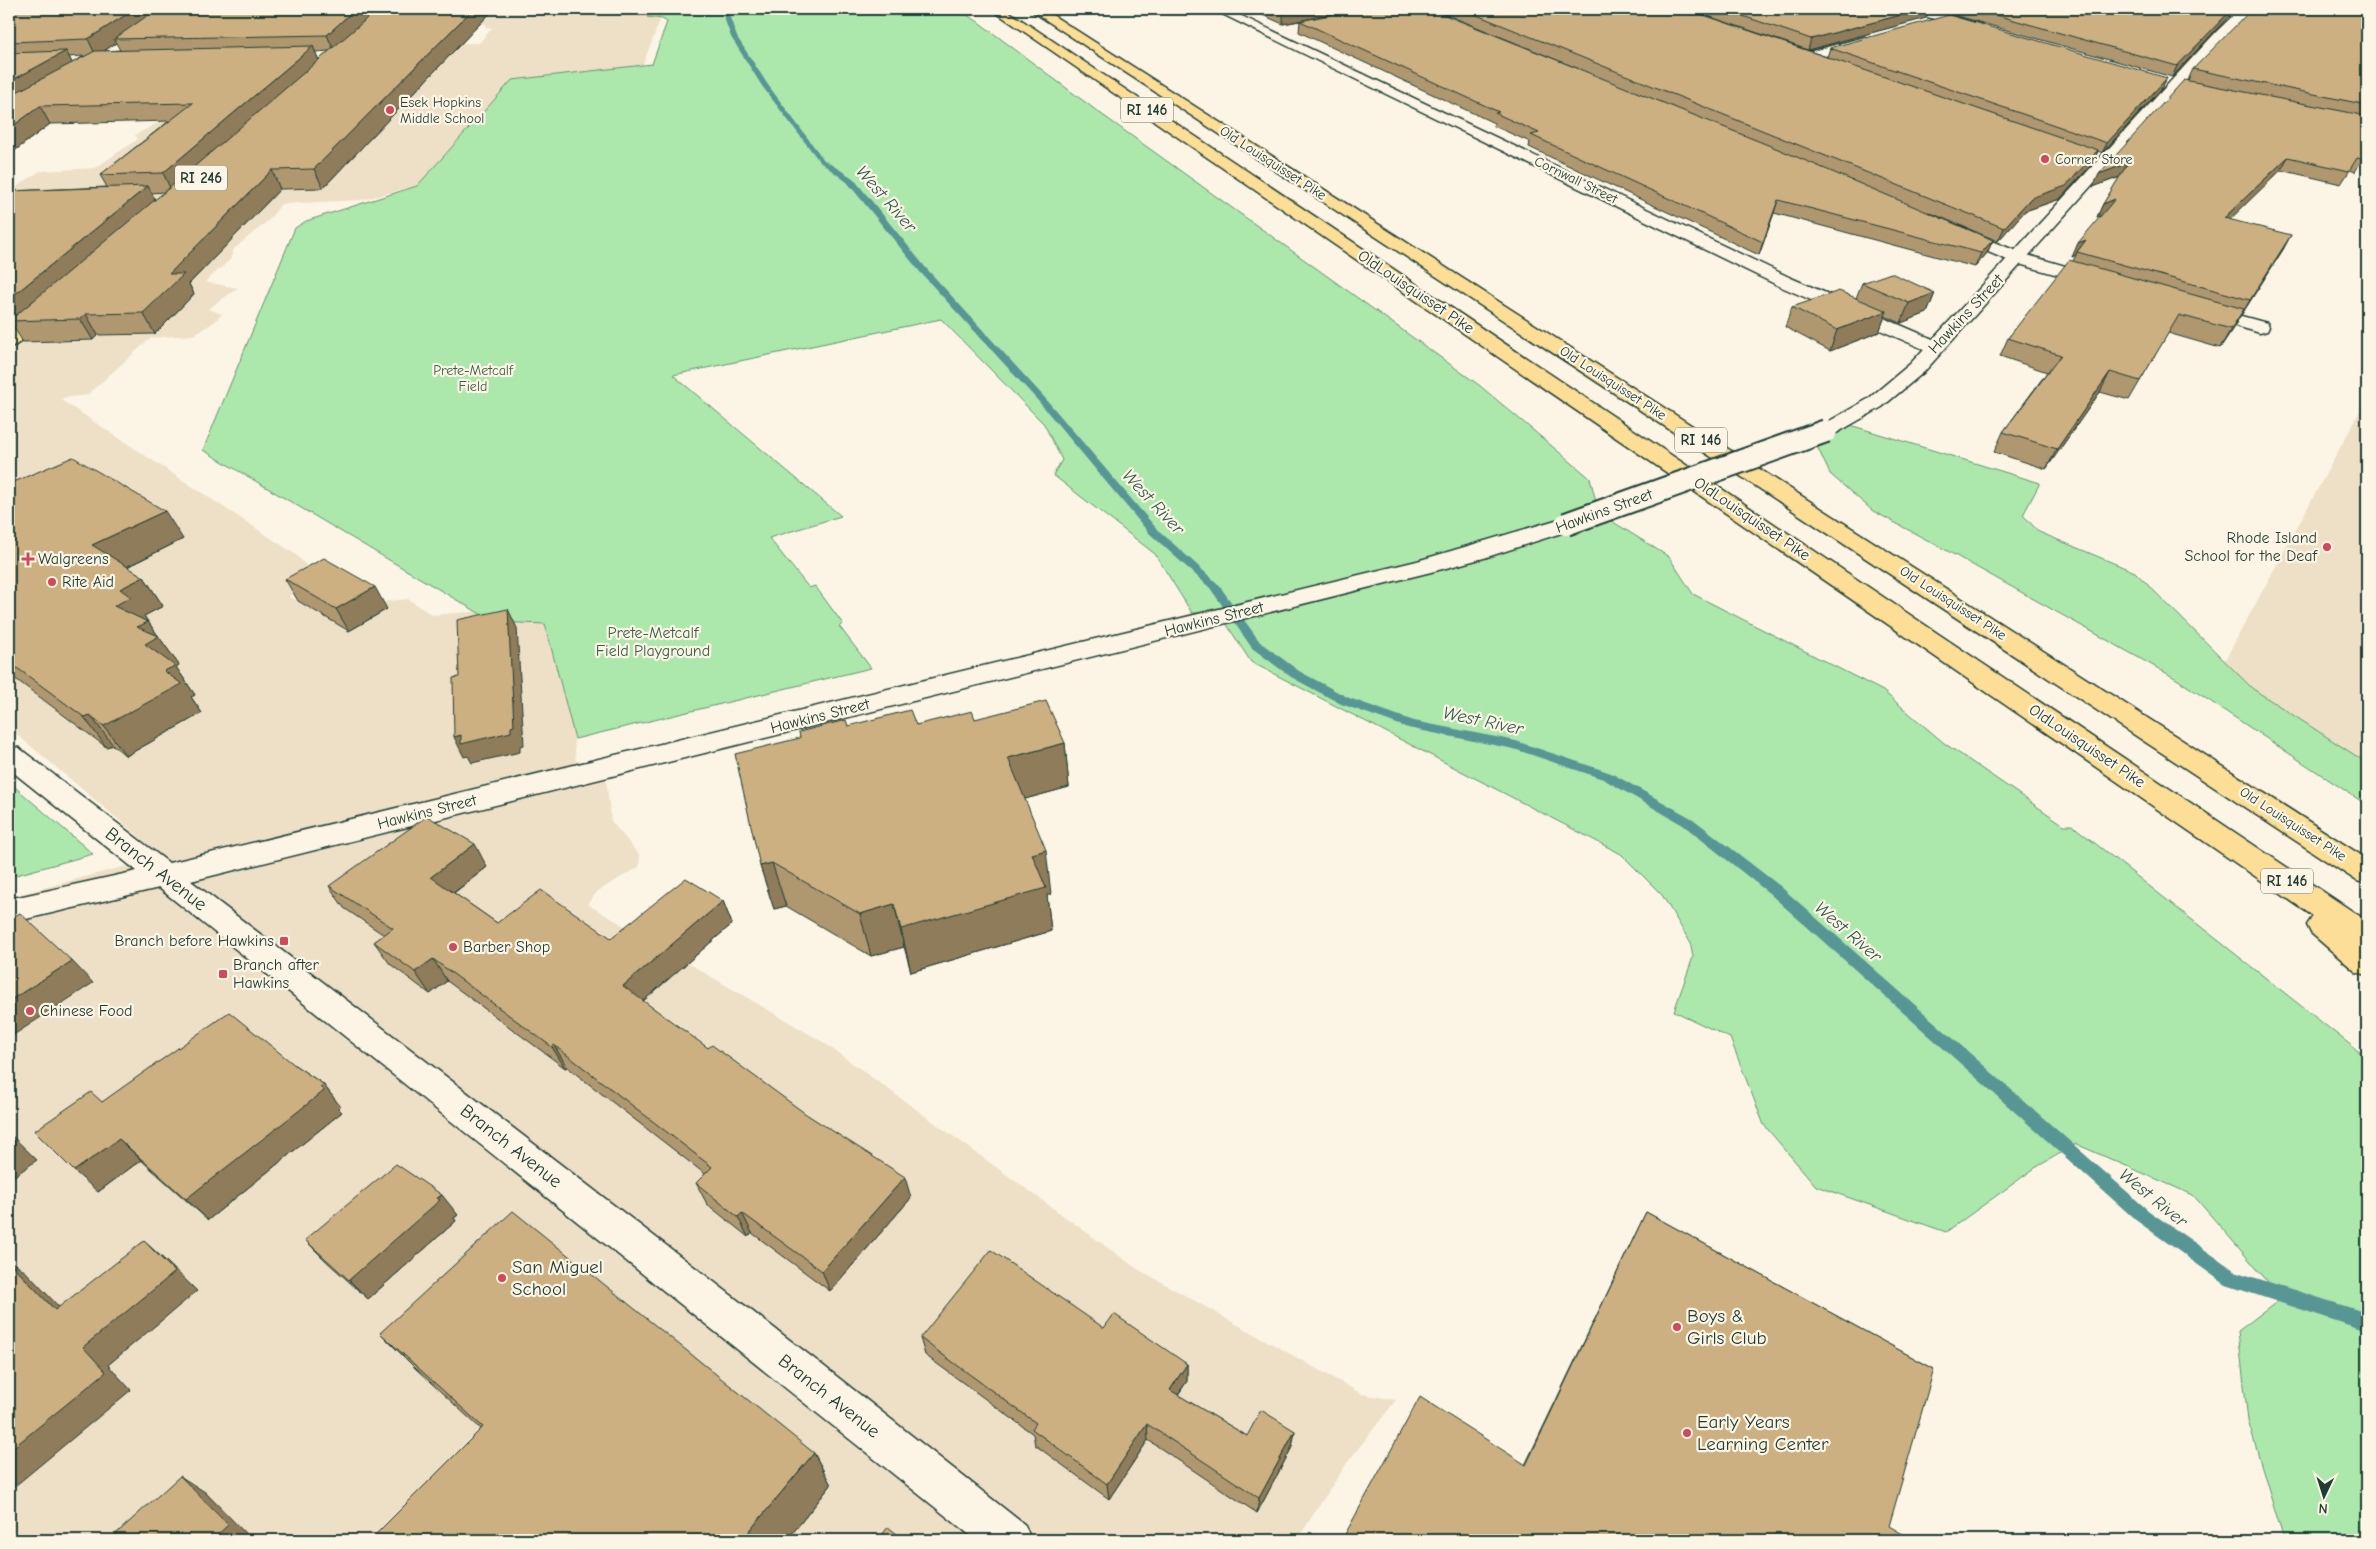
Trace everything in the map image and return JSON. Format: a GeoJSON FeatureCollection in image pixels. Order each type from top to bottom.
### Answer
{"type":"FeatureCollection","features":[{"type":"Feature","properties":{"kind":"main road","name":"Old Louisquisset Pike"},"geometry":{"type":"LineString","coordinates":[[997,9],[1297,211]]}},
{"type":"Feature","properties":{"kind":"main road","name":"Old Louisquisset Pike"},"geometry":{"type":"LineString","coordinates":[[1035,9],[2367,873]]}},
{"type":"Feature","properties":{"kind":"main road","name":"OldLouisquisset Pike"},"geometry":{"type":"LineString","coordinates":[[1297,211],[2207,827]]}},
{"type":"Feature","properties":{"kind":"main road"},"geometry":{"type":"LineString","coordinates":[[9,341],[56,301]]}},
{"type":"Feature","properties":{"kind":"main road","name":"RI 146"},"geometry":{"type":"LineString","coordinates":[[2207,827],[2367,937]]}},
{"type":"Feature","properties":{"kind":"main road"},"geometry":{"type":"LineString","coordinates":[[2207,827],[2367,963]]}},
{"type":"Feature","properties":{"kind":"street","name":"Cornwall Street"},"geometry":{"type":"LineString","coordinates":[[1218,9],[1785,282],[1935,347]]}},
{"type":"Feature","properties":{"kind":"street"},"geometry":{"type":"LineString","coordinates":[[1915,9],[1991,32]]}},
{"type":"Feature","properties":{"kind":"street"},"geometry":{"type":"LineString","coordinates":[[2214,9],[2245,11]]}},
{"type":"Feature","properties":{"kind":"street","name":"Hawkins Street"},"geometry":{"type":"LineString","coordinates":[[9,911],[166,876],[1476,553],[1566,524],[1826,431],[1875,403],[1917,368],[2018,258],[2099,158],[2169,83],[2245,11]]}},
{"type":"Feature","properties":{"kind":"street"},"geometry":{"type":"LineString","coordinates":[[1919,26],[1947,18]]}},
{"type":"Feature","properties":{"kind":"street"},"geometry":{"type":"LineString","coordinates":[[1270,33],[1288,29]]}},
{"type":"Feature","properties":{"kind":"street"},"geometry":{"type":"LineString","coordinates":[[1834,66],[1802,55],[1882,36]]}},
{"type":"Feature","properties":{"kind":"street"},"geometry":{"type":"LineString","coordinates":[[2169,83],[2194,88]]}},
{"type":"Feature","properties":{"kind":"street"},"geometry":{"type":"LineString","coordinates":[[1946,227],[2018,258],[2108,284]]}},
{"type":"Feature","properties":{"kind":"street"},"geometry":{"type":"LineString","coordinates":[[2184,305],[2260,327]]}},
{"type":"Feature","properties":{"kind":"street","name":"Branch Avenue"},"geometry":{"type":"LineString","coordinates":[[9,755],[166,876],[1010,1540]]}},
{"type":"Feature","properties":{"kind":"shaded area"},"geometry":{"type":"Polygon","coordinates":[[[388,9],[668,9],[652,12],[662,15],[642,67],[512,80],[417,186],[362,200],[281,204],[269,220],[234,249],[230,260],[205,282],[238,288],[208,309],[222,314],[213,323],[193,335],[151,338],[87,395],[63,398],[61,400],[295,554],[308,567],[289,597],[344,622],[388,601],[408,599],[432,615],[533,607],[562,611],[576,761],[604,762],[611,821],[640,856],[639,867],[598,891],[587,904],[823,1042],[1136,1268],[1362,1394],[1396,1400],[1347,1463],[1297,1540],[9,1540],[9,897],[145,861],[157,852],[9,728],[9,342],[166,206],[9,192],[40,171],[95,168],[138,139],[135,135],[161,121],[363,46],[479,43],[492,28],[486,27],[485,24],[471,24],[388,9]]]}},
{"type":"Feature","properties":{"kind":"shaded area","name":"Rhode Island School for the Deaf"},"geometry":{"type":"Polygon","coordinates":[[[2367,398],[2367,791],[2206,695],[2367,398]]]}},
{"type":"Feature","properties":{"kind":"green space"},"geometry":{"type":"Polygon","coordinates":[[[668,9],[957,9],[977,21],[1097,111],[1479,385],[1590,478],[1599,513],[1669,557],[1693,594],[1883,691],[1944,743],[2064,825],[2072,825],[2367,1058],[2367,1540],[2284,1540],[2248,1421],[2238,1331],[2282,1298],[2193,1195],[2076,1144],[2035,1168],[1946,1232],[1816,1186],[1764,1125],[1730,1038],[1674,1011],[1693,957],[1690,942],[1662,895],[1621,854],[1251,662],[1220,614],[1192,613],[1155,554],[1053,475],[1062,460],[1044,424],[941,319],[673,375],[841,516],[769,538],[809,588],[815,586],[843,624],[839,626],[871,668],[575,739],[545,624],[494,622],[203,450],[295,228],[306,221],[417,186],[512,80],[652,64],[667,22],[662,19],[647,17],[652,12],[668,9]]]}},
{"type":"Feature","properties":{"kind":"green space"},"geometry":{"type":"Polygon","coordinates":[[[1850,425],[2040,483],[2023,515],[2039,532],[2135,572],[2253,689],[2367,763],[2367,805],[2175,678],[1873,511],[1830,474],[1814,440],[1850,425]]]}},
{"type":"Feature","properties":{"kind":"green space"},"geometry":{"type":"Polygon","coordinates":[[[9,782],[93,854],[9,877],[9,782]]]}},
{"type":"Feature","properties":{"kind":"building"},"geometry":{"type":"Polygon","coordinates":[[[9,9],[135,9],[88,39],[9,42],[9,9]]]}},
{"type":"Feature","properties":{"kind":"building"},"geometry":{"type":"Polygon","coordinates":[[[157,9],[355,9],[327,35],[114,39],[157,9]]]}},
{"type":"Feature","properties":{"kind":"building"},"geometry":{"type":"Polygon","coordinates":[[[376,9],[473,9],[314,169],[272,170],[169,274],[184,274],[143,313],[86,314],[80,319],[9,321],[174,184],[376,9]]]}},
{"type":"Feature","properties":{"kind":"building"},"geometry":{"type":"Polygon","coordinates":[[[1273,9],[1305,9],[1283,13],[1273,9]]]}},
{"type":"Feature","properties":{"kind":"building"},"geometry":{"type":"Polygon","coordinates":[[[1359,9],[1430,9],[1778,149],[1993,240],[1981,253],[1778,200],[1763,242],[1531,135],[1539,133],[1495,113],[1499,112],[1300,21],[1359,9]]]}},
{"type":"Feature","properties":{"kind":"building"},"geometry":{"type":"Polygon","coordinates":[[[1462,9],[1686,9],[2098,150],[2066,186],[2031,198],[2004,228],[1462,9]]]}},
{"type":"Feature","properties":{"kind":"building"},"geometry":{"type":"Polygon","coordinates":[[[1722,9],[1923,9],[1811,39],[1722,9]]]}},
{"type":"Feature","properties":{"kind":"building"},"geometry":{"type":"Polygon","coordinates":[[[1975,9],[2232,9],[2177,66],[1975,9]]]}},
{"type":"Feature","properties":{"kind":"building"},"geometry":{"type":"Polygon","coordinates":[[[2252,9],[2367,9],[2367,105],[2193,69],[2252,9]]]}},
{"type":"Feature","properties":{"kind":"building"},"geometry":{"type":"Polygon","coordinates":[[[1949,15],[2167,78],[2107,143],[1830,48],[1949,15]]]}},
{"type":"Feature","properties":{"kind":"building"},"geometry":{"type":"Polygon","coordinates":[[[313,46],[163,173],[100,175],[193,103],[40,106],[9,129],[9,96],[95,51],[313,46]]]}},
{"type":"Feature","properties":{"kind":"building"},"geometry":{"type":"Polygon","coordinates":[[[66,51],[9,82],[9,53],[66,51]]]}},
{"type":"Feature","properties":{"kind":"building"},"geometry":{"type":"Polygon","coordinates":[[[2184,80],[2367,116],[2367,150],[2362,159],[2357,158],[2349,171],[2288,157],[2224,218],[2291,235],[2250,300],[2077,252],[2086,240],[2078,243],[2115,199],[2103,204],[2128,163],[2099,174],[2184,80]]]}},
{"type":"Feature","properties":{"kind":"building"},"geometry":{"type":"Polygon","coordinates":[[[148,186],[9,299],[9,191],[148,186]]]}},
{"type":"Feature","properties":{"kind":"building"},"geometry":{"type":"Polygon","coordinates":[[[2069,260],[2244,309],[2231,329],[2179,315],[2140,381],[2110,372],[2057,449],[2003,432],[2061,355],[2008,338],[2069,260]]]}},
{"type":"Feature","properties":{"kind":"building"},"geometry":{"type":"Polygon","coordinates":[[[1891,273],[1935,293],[1909,303],[1862,283],[1891,273]]]}},
{"type":"Feature","properties":{"kind":"building"},"geometry":{"type":"Polygon","coordinates":[[[1839,291],[1887,311],[1837,330],[1792,307],[1839,291]]]}},
{"type":"Feature","properties":{"kind":"building"},"geometry":{"type":"Polygon","coordinates":[[[73,457],[165,511],[92,545],[144,577],[120,589],[131,597],[114,606],[148,622],[137,627],[159,636],[145,644],[175,666],[164,671],[182,684],[104,726],[90,715],[84,717],[9,662],[9,484],[73,457]]]}},
{"type":"Feature","properties":{"kind":"building"},"geometry":{"type":"Polygon","coordinates":[[[324,558],[375,587],[336,609],[285,579],[324,558]]]}},
{"type":"Feature","properties":{"kind":"building"},"geometry":{"type":"Polygon","coordinates":[[[508,609],[514,726],[511,727],[511,732],[461,744],[461,735],[454,737],[453,678],[459,677],[457,620],[508,609]]]}},
{"type":"Feature","properties":{"kind":"building"},"geometry":{"type":"Polygon","coordinates":[[[1046,701],[1065,743],[1008,758],[1046,850],[1032,854],[1046,888],[901,929],[894,904],[860,914],[772,863],[760,866],[735,754],[800,738],[799,732],[846,720],[848,726],[910,710],[916,725],[972,711],[975,719],[1046,701]]]}},
{"type":"Feature","properties":{"kind":"building"},"geometry":{"type":"Polygon","coordinates":[[[427,816],[475,844],[431,877],[497,923],[541,890],[611,938],[686,878],[723,901],[623,986],[708,1048],[712,1045],[806,1114],[905,1177],[822,1271],[742,1213],[738,1217],[696,1183],[712,1167],[554,1045],[552,1047],[433,959],[415,972],[374,942],[393,928],[329,886],[427,816]]]}},
{"type":"Feature","properties":{"kind":"building"},"geometry":{"type":"Polygon","coordinates":[[[20,913],[72,961],[9,1001],[9,919],[20,913]]]}},
{"type":"Feature","properties":{"kind":"building"},"geometry":{"type":"Polygon","coordinates":[[[229,1012],[296,1066],[323,1084],[320,1087],[324,1091],[186,1199],[119,1139],[74,1171],[34,1131],[91,1092],[102,1102],[229,1012]]]}},
{"type":"Feature","properties":{"kind":"building"},"geometry":{"type":"Polygon","coordinates":[[[396,1164],[442,1195],[437,1198],[440,1200],[349,1280],[305,1240],[396,1164]]]}},
{"type":"Feature","properties":{"kind":"building","name":"San Miguel School"},"geometry":{"type":"Polygon","coordinates":[[[513,1211],[814,1453],[742,1540],[370,1540],[483,1427],[380,1333],[513,1211]]]}},
{"type":"Feature","properties":{"kind":"building","name":"Boys & Girls Club"},"geometry":{"type":"Polygon","coordinates":[[[1646,1212],[1934,1369],[1889,1526],[1913,1540],[1342,1540],[1420,1397],[1526,1465],[1646,1212]]]}},
{"type":"Feature","properties":{"kind":"building"},"geometry":{"type":"Polygon","coordinates":[[[144,1241],[175,1272],[83,1347],[106,1372],[9,1451],[9,1262],[55,1310],[144,1241]]]}},
{"type":"Feature","properties":{"kind":"building"},"geometry":{"type":"Polygon","coordinates":[[[991,1250],[1104,1328],[1114,1314],[1187,1364],[1170,1390],[1247,1436],[1261,1410],[1295,1431],[1259,1498],[1147,1424],[1107,1484],[1032,1429],[1036,1423],[920,1338],[991,1250]]]}},
{"type":"Feature","properties":{"kind":"building"},"geometry":{"type":"Polygon","coordinates":[[[180,1476],[228,1525],[212,1540],[109,1540],[180,1476]]]}},
{"type":"Feature","properties":{"kind":"building"},"geometry":{"type":"Polygon","coordinates":[[[888,1527],[905,1540],[871,1540],[875,1535],[879,1539],[888,1527]]]}},
{"type":"Feature","properties":{"kind":"building"},"geometry":{"type":"Polygon","coordinates":[[[1310,1532],[1321,1540],[1305,1540],[1310,1532]]]}},
{"type":"Feature","properties":{"kind":"waterway","name":"West River"},"geometry":{"type":"LineString","coordinates":[[724,9],[734,37],[765,86],[822,161],[850,180],[923,270],[1042,400],[1153,531],[1214,586],[1256,645],[1295,674],[1345,701],[1412,725],[1516,745],[1607,776],[1688,822],[1775,890],[2143,1216],[2232,1279],[2367,1322]]}},
{"type":"Feature","properties":{"kind":"place","name":"Esek Hopkins Middle School"},"geometry":{"type":"Point","coordinates":[390,110]}},
{"type":"Feature","properties":{"kind":"place","name":"Corner Store"},"geometry":{"type":"Point","coordinates":[2045,159]}},
{"type":"Feature","properties":{"kind":"place","name":"Rhode Island School for the Deaf"},"geometry":{"type":"Point","coordinates":[2327,547]}},
{"type":"Feature","properties":{"kind":"place","name":"Walgreens"},"geometry":{"type":"Point","coordinates":[28,559]}},
{"type":"Feature","properties":{"kind":"place","name":"Rite Aid"},"geometry":{"type":"Point","coordinates":[52,582]}},
{"type":"Feature","properties":{"kind":"place","name":"Branch before Hawkins"},"geometry":{"type":"Point","coordinates":[284,941]}},
{"type":"Feature","properties":{"kind":"place","name":"Barber Shop"},"geometry":{"type":"Point","coordinates":[453,947]}},
{"type":"Feature","properties":{"kind":"place","name":"Branch after Hawkins"},"geometry":{"type":"Point","coordinates":[223,974]}},
{"type":"Feature","properties":{"kind":"place","name":"Chinese Food"},"geometry":{"type":"Point","coordinates":[30,1011]}},
{"type":"Feature","properties":{"kind":"place","name":"San Miguel School"},"geometry":{"type":"Point","coordinates":[502,1278]}},
{"type":"Feature","properties":{"kind":"place","name":"Boys & Girls Club"},"geometry":{"type":"Point","coordinates":[1677,1327]}},
{"type":"Feature","properties":{"kind":"place","name":"Early Years Learning Center"},"geometry":{"type":"Point","coordinates":[1687,1433]}},
{"type":"Feature","properties":{"kind":"park label","name":"Prete-Metcalf Field"},"geometry":{"type":"Point","coordinates":[473,378]}},
{"type":"Feature","properties":{"kind":"park label","name":"Prete-Metcalf Field Playground"},"geometry":{"type":"Point","coordinates":[653,642]}}]}
